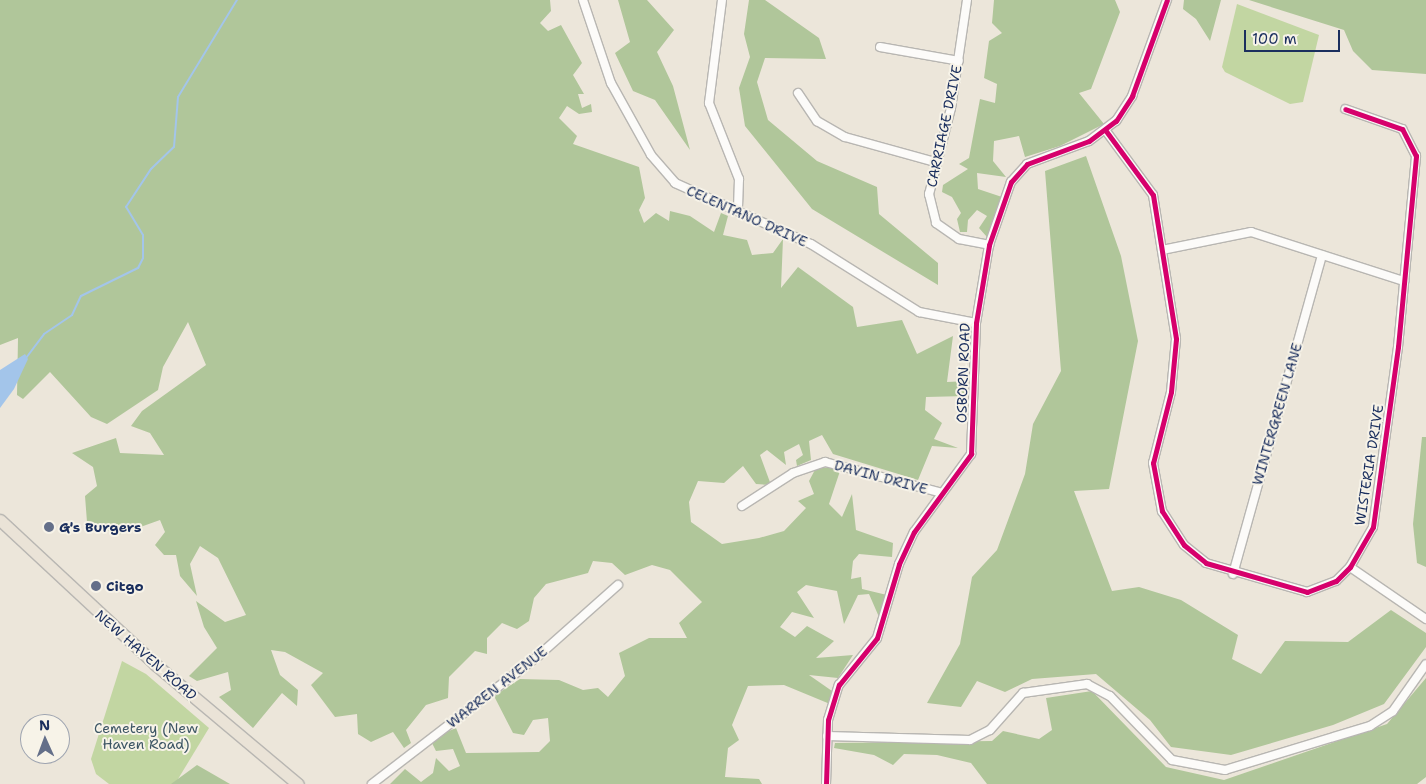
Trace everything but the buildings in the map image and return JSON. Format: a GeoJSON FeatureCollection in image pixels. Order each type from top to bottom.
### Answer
{"type":"FeatureCollection","features":[{"type":"Feature","properties":{"kind":"main road","name":"NEW HAVEN ROAD"},"geometry":{"type":"LineString","coordinates":[[0,520],[156,665],[298,784]]}},
{"type":"Feature","properties":{"kind":"street","name":"CELENTANO DRIVE"},"geometry":{"type":"LineString","coordinates":[[583,0],[611,83],[651,155],[675,183],[810,244],[919,312],[976,323]]}},
{"type":"Feature","properties":{"kind":"street"},"geometry":{"type":"LineString","coordinates":[[722,0],[709,103],[739,179],[738,211]]}},
{"type":"Feature","properties":{"kind":"street","name":"CARRIAGE DRIVE"},"geometry":{"type":"LineString","coordinates":[[967,0],[959,61],[929,194],[936,223],[959,239],[989,245]]}},
{"type":"Feature","properties":{"kind":"street","name":"OSBORN ROAD"},"geometry":{"type":"LineString","coordinates":[[826,784],[827,736],[839,686],[877,638],[899,564],[914,532],[972,454],[976,323],[989,245],[1018,172],[1106,130],[1132,96],[1167,0]]}},
{"type":"Feature","properties":{"kind":"street"},"geometry":{"type":"LineString","coordinates":[[880,48],[959,61]]}},
{"type":"Feature","properties":{"kind":"street"},"geometry":{"type":"LineString","coordinates":[[798,93],[817,121],[844,137],[935,162]]}},
{"type":"Feature","properties":{"kind":"street","name":"WISTERIA DRIVE"},"geometry":{"type":"LineString","coordinates":[[1106,130],[1153,195],[1176,338],[1171,392],[1153,463],[1156,496],[1170,527],[1184,545],[1206,563],[1233,574],[1307,592],[1336,581],[1350,567],[1373,527],[1404,281],[1416,156],[1402,129],[1345,109]]}},
{"type":"Feature","properties":{"kind":"street"},"geometry":{"type":"LineString","coordinates":[[1162,250],[1252,232],[1404,281]]}},
{"type":"Feature","properties":{"kind":"street","name":"WINTERGREEN LANE"},"geometry":{"type":"LineString","coordinates":[[1233,574],[1322,255]]}},
{"type":"Feature","properties":{"kind":"street","name":"DAVIN DRIVE"},"geometry":{"type":"LineString","coordinates":[[742,506],[792,474],[825,462],[942,493]]}},
{"type":"Feature","properties":{"kind":"street"},"geometry":{"type":"LineString","coordinates":[[1350,567],[1426,619]]}},
{"type":"Feature","properties":{"kind":"street","name":"WARREN AVENUE"},"geometry":{"type":"LineString","coordinates":[[372,784],[538,656],[618,585]]}},
{"type":"Feature","properties":{"kind":"street"},"geometry":{"type":"LineString","coordinates":[[827,736],[970,740],[990,730],[1023,693],[1087,684],[1110,696],[1172,760],[1225,770],[1370,726],[1393,711],[1426,664]]}},
{"type":"Feature","properties":{"kind":"green space"},"geometry":{"type":"Polygon","coordinates":[[[0,0],[550,0],[551,11],[540,23],[548,31],[561,25],[582,63],[573,75],[584,94],[578,94],[582,108],[591,104],[592,112],[579,114],[567,106],[559,118],[577,136],[573,144],[639,167],[645,198],[639,210],[644,223],[656,213],[669,221],[670,211],[690,216],[714,232],[721,213],[728,216],[723,235],[747,240],[752,255],[773,253],[783,239],[781,288],[798,267],[853,307],[857,327],[902,320],[917,354],[953,336],[947,382],[969,381],[966,396],[926,397],[925,410],[942,423],[934,439],[958,448],[932,446],[918,480],[833,454],[822,435],[809,441],[811,460],[797,466],[796,460],[803,455],[799,444],[784,452],[786,465],[767,450],[760,455],[771,485],[756,484],[743,466],[724,483],[698,481],[689,502],[691,522],[722,544],[759,538],[784,531],[806,508],[798,501],[814,494],[809,481],[816,468],[841,468],[829,504],[842,517],[852,494],[856,530],[893,543],[892,557],[859,554],[853,561],[851,579],[861,577],[862,589],[887,595],[879,617],[869,594],[858,595],[844,624],[837,591],[806,585],[797,592],[814,618],[792,612],[780,627],[795,637],[807,626],[834,641],[816,658],[853,655],[838,678],[809,675],[832,691],[830,704],[784,685],[748,686],[732,725],[739,740],[728,748],[725,777],[759,779],[762,784],[390,784],[405,769],[421,782],[433,773],[436,758],[449,771],[460,766],[453,749],[436,751],[430,739],[456,728],[466,753],[539,752],[550,741],[548,718],[533,720],[524,735],[513,733],[494,696],[520,679],[559,680],[583,690],[598,688],[608,697],[625,676],[619,653],[649,638],[687,638],[679,623],[702,602],[670,570],[652,565],[625,575],[612,563],[593,561],[588,573],[546,584],[534,598],[529,621],[517,629],[502,623],[487,638],[487,654],[475,651],[449,677],[448,698],[426,705],[406,730],[411,743],[404,748],[393,732],[371,742],[358,734],[357,714],[335,717],[311,685],[323,673],[285,652],[271,650],[280,675],[298,690],[297,706],[282,693],[253,728],[219,697],[231,690],[228,672],[197,681],[189,676],[217,648],[204,627],[196,601],[225,622],[246,615],[218,558],[200,546],[190,564],[197,596],[180,576],[176,555],[164,555],[155,545],[165,532],[160,520],[118,535],[87,522],[85,496],[97,486],[93,467],[72,453],[116,438],[120,453],[164,455],[150,433],[131,426],[142,411],[206,365],[188,322],[163,367],[158,390],[107,424],[91,417],[50,372],[23,399],[17,395],[18,338],[0,345],[0,0]]]}},
{"type":"Feature","properties":{"kind":"green space"},"geometry":{"type":"Polygon","coordinates":[[[618,0],[647,0],[674,30],[657,52],[673,86],[690,150],[655,100],[633,91],[615,53],[630,42],[618,0]]]}},
{"type":"Feature","properties":{"kind":"green space"},"geometry":{"type":"Polygon","coordinates":[[[749,0],[765,0],[819,38],[826,59],[765,58],[757,82],[768,120],[817,161],[877,187],[879,214],[938,263],[938,285],[812,209],[745,126],[739,88],[750,57],[744,34],[749,0]]]}},
{"type":"Feature","properties":{"kind":"green space"},"geometry":{"type":"Polygon","coordinates":[[[994,0],[1115,0],[1120,12],[1091,89],[1079,93],[1104,124],[1060,146],[1025,157],[1019,136],[994,141],[993,161],[1006,177],[977,173],[978,189],[1002,197],[987,237],[979,228],[987,216],[977,210],[968,220],[967,232],[960,232],[957,219],[961,213],[952,197],[942,192],[943,185],[968,169],[959,164],[969,158],[980,99],[995,103],[997,84],[984,78],[989,41],[1002,33],[992,23],[994,0]]]}},
{"type":"Feature","properties":{"kind":"green space"},"geometry":{"type":"Polygon","coordinates":[[[1184,0],[1221,0],[1210,41],[1196,19],[1183,9],[1184,0]]]}},
{"type":"Feature","properties":{"kind":"green space"},"geometry":{"type":"Polygon","coordinates":[[[1249,0],[1426,0],[1426,74],[1372,70],[1353,51],[1344,30],[1249,0]]]}},
{"type":"Feature","properties":{"kind":"green space"},"geometry":{"type":"Polygon","coordinates":[[[1237,4],[1319,35],[1303,102],[1290,104],[1225,72],[1222,67],[1237,4]]]}},
{"type":"Feature","properties":{"kind":"green space"},"geometry":{"type":"Polygon","coordinates":[[[1086,156],[1121,256],[1138,341],[1109,489],[1074,491],[1112,591],[1139,587],[1181,600],[1238,635],[1232,659],[1261,674],[1285,641],[1348,642],[1391,610],[1426,633],[1426,647],[1384,704],[1333,725],[1231,755],[1171,747],[1150,720],[1096,674],[1032,679],[1005,692],[977,681],[961,707],[927,703],[960,644],[972,577],[997,550],[1025,474],[1033,424],[1061,371],[1045,171],[1086,156]]]}},
{"type":"Feature","properties":{"kind":"green space"},"geometry":{"type":"Polygon","coordinates":[[[1422,437],[1426,437],[1426,567],[1417,563],[1413,524],[1422,437]]]}},
{"type":"Feature","properties":{"kind":"green space","name":"Cemetery (New Haven Road)"},"geometry":{"type":"Polygon","coordinates":[[[122,661],[146,674],[209,728],[175,784],[109,784],[96,774],[91,759],[122,661]]]}},
{"type":"Feature","properties":{"kind":"green space"},"geometry":{"type":"Polygon","coordinates":[[[1426,678],[1426,777],[1417,784],[987,784],[971,763],[937,755],[904,754],[893,765],[874,755],[834,748],[835,743],[992,741],[1003,731],[1039,739],[1052,730],[1046,698],[1092,691],[1166,767],[1224,780],[1387,724],[1426,678]]]}},
{"type":"Feature","properties":{"kind":"green space"},"geometry":{"type":"Polygon","coordinates":[[[197,765],[230,784],[171,784],[197,765]]]}},
{"type":"Feature","properties":{"kind":"water"},"geometry":{"type":"Polygon","coordinates":[[[25,354],[28,359],[14,389],[0,408],[0,370],[25,354]]]}},
{"type":"Feature","properties":{"kind":"waterway"},"geometry":{"type":"LineString","coordinates":[[26,358],[44,334],[72,315],[81,296],[138,268],[143,258],[143,235],[126,207],[151,169],[174,147],[178,97],[237,0]]}},
{"type":"Feature","properties":{"kind":"cycle path"},"geometry":{"type":"LineString","coordinates":[[826,784],[828,720],[839,685],[877,638],[899,564],[914,532],[971,454],[976,323],[989,245],[1011,182],[1027,164],[1089,141],[1116,121],[1132,96],[1167,0]]}},
{"type":"Feature","properties":{"kind":"cycle path"},"geometry":{"type":"LineString","coordinates":[[1106,131],[1153,195],[1176,339],[1171,392],[1153,463],[1162,511],[1184,545],[1206,563],[1307,592],[1336,581],[1350,567],[1373,527],[1398,347],[1416,156],[1402,129],[1345,109]]}},
{"type":"Feature","properties":{"kind":"place","name":"G's Burgers"},"geometry":{"type":"Point","coordinates":[49,527]}},
{"type":"Feature","properties":{"kind":"place","name":"Citgo"},"geometry":{"type":"Point","coordinates":[96,586]}}]}
